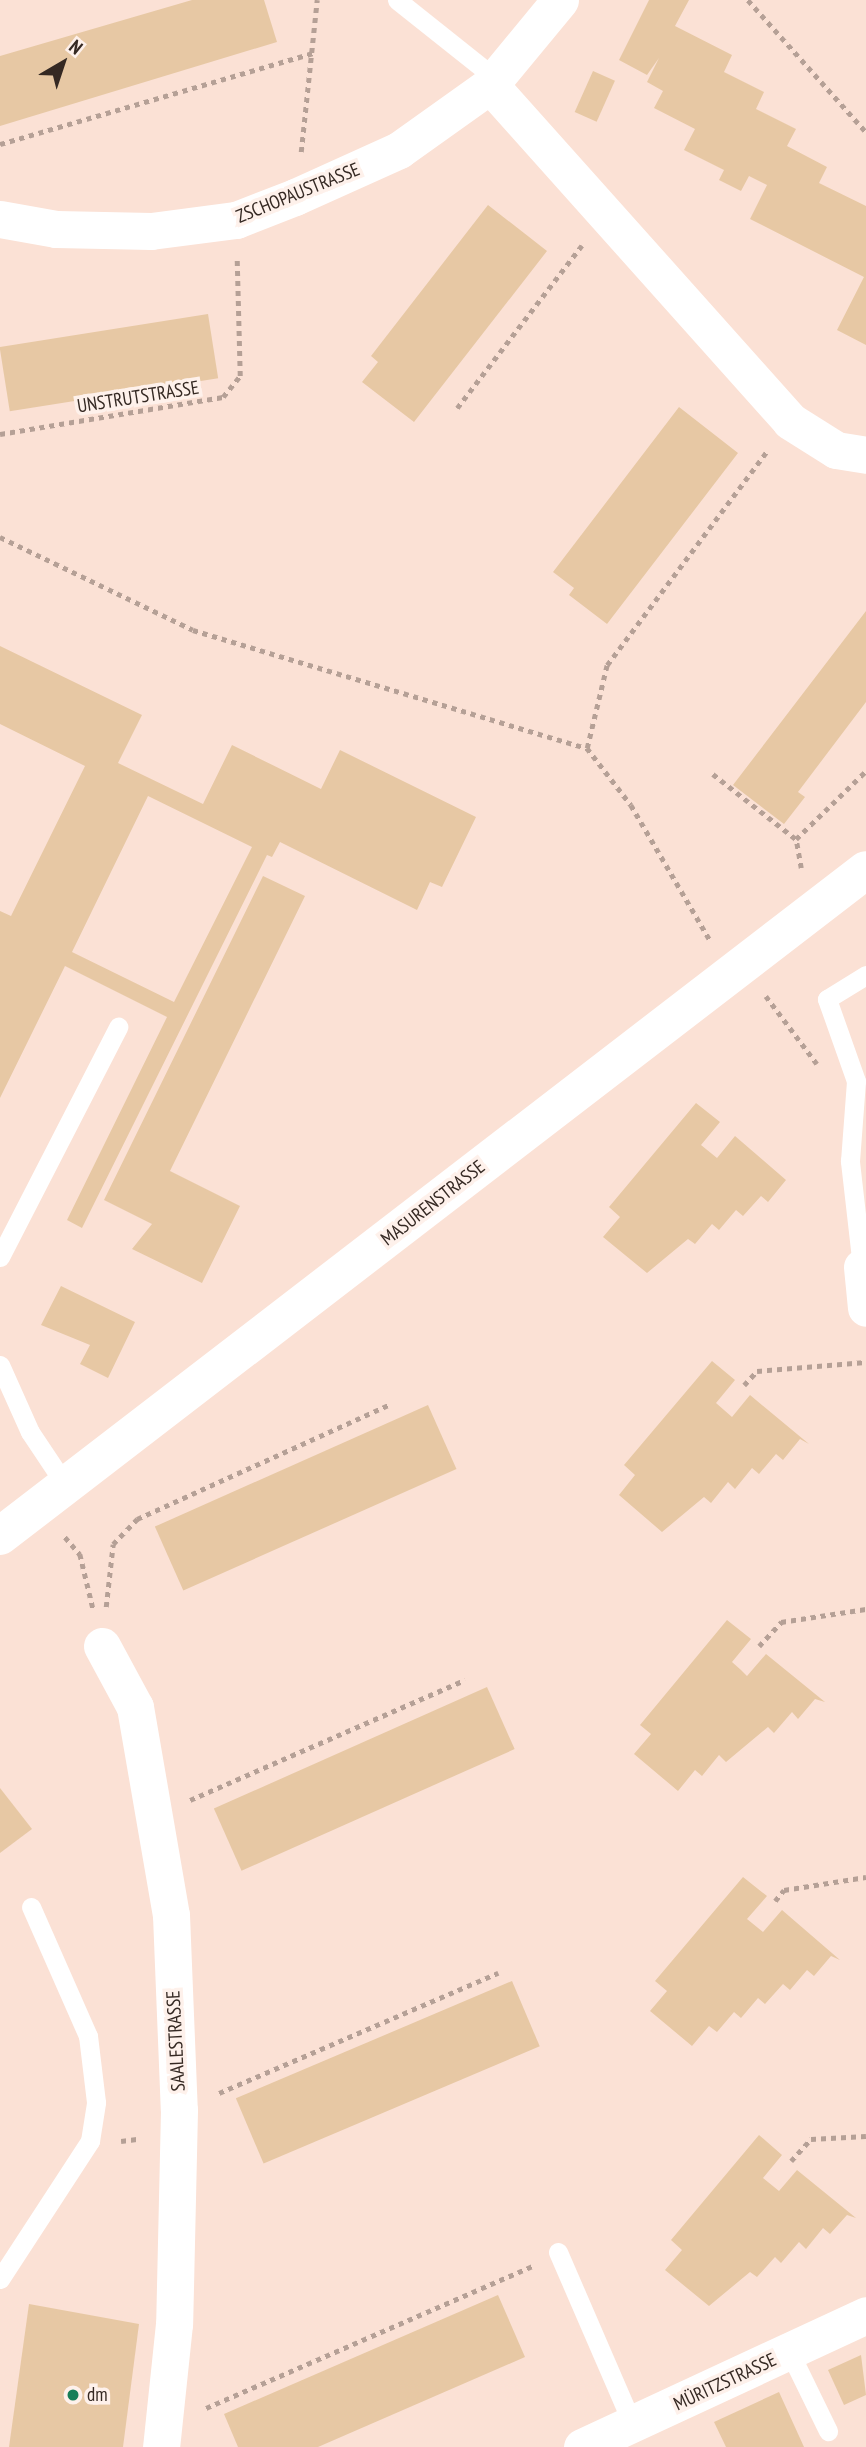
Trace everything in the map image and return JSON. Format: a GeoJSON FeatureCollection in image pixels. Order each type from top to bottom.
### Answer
{"type":"FeatureCollection","features":[{"type":"Feature","properties":{"kind":"main road","name":"MASURENSTRASSE"},"geometry":{"type":"LineString","coordinates":[[0,1536],[866,870]]}},
{"type":"Feature","properties":{"kind":"street","name":"ZSCHOPAUSTRASSE"},"geometry":{"type":"LineString","coordinates":[[0,219],[104,233],[236,220],[295,197],[399,150],[492,81],[560,0]]}},
{"type":"Feature","properties":{"kind":"street"},"geometry":{"type":"LineString","coordinates":[[492,81],[605,215],[789,421],[836,450],[866,455]]}},
{"type":"Feature","properties":{"kind":"street"},"geometry":{"type":"LineString","coordinates":[[862,1268],[866,1308]]}},
{"type":"Feature","properties":{"kind":"street","name":"SAALESTRASSE"},"geometry":{"type":"LineString","coordinates":[[103,1646],[135,1707],[171,1915],[179,2110],[174,2324],[162,2437]]}},
{"type":"Feature","properties":{"kind":"street","name":"MÜRITZSTRASSE"},"geometry":{"type":"LineString","coordinates":[[582,2447],[790,2353],[866,2315]]}},
{"type":"Feature","properties":{"kind":"lane"},"geometry":{"type":"LineString","coordinates":[[397,0],[492,81]]}},
{"type":"Feature","properties":{"kind":"lane"},"geometry":{"type":"LineString","coordinates":[[862,1268],[850,1161],[861,1079],[827,999],[866,975]]}},
{"type":"Feature","properties":{"kind":"lane"},"geometry":{"type":"LineString","coordinates":[[0,1257],[118,1027]]}},
{"type":"Feature","properties":{"kind":"lane"},"geometry":{"type":"LineString","coordinates":[[0,1365],[30,1432],[66,1486]]}},
{"type":"Feature","properties":{"kind":"lane"},"geometry":{"type":"LineString","coordinates":[[0,2279],[90,2141],[96,2102],[88,2036],[31,1907]]}},
{"type":"Feature","properties":{"kind":"lane"},"geometry":{"type":"LineString","coordinates":[[558,2252],[633,2425]]}},
{"type":"Feature","properties":{"kind":"lane"},"geometry":{"type":"LineString","coordinates":[[790,2353],[828,2431]]}},
{"type":"Feature","properties":{"kind":"path"},"geometry":{"type":"LineString","coordinates":[[295,197],[314,53],[317,0]]}},
{"type":"Feature","properties":{"kind":"path"},"geometry":{"type":"LineString","coordinates":[[748,0],[866,132]]}},
{"type":"Feature","properties":{"kind":"path"},"geometry":{"type":"LineString","coordinates":[[0,144],[314,53]]}},
{"type":"Feature","properties":{"kind":"path"},"geometry":{"type":"LineString","coordinates":[[457,408],[605,215]]}},
{"type":"Feature","properties":{"kind":"path","name":"UNSTRUTSTRASSE"},"geometry":{"type":"LineString","coordinates":[[0,434],[223,397],[240,376],[236,220]]}},
{"type":"Feature","properties":{"kind":"path"},"geometry":{"type":"LineString","coordinates":[[587,748],[607,665],[789,421]]}},
{"type":"Feature","properties":{"kind":"path"},"geometry":{"type":"LineString","coordinates":[[0,537],[193,630],[587,748],[631,805],[736,969],[812,1062],[861,1079]]}},
{"type":"Feature","properties":{"kind":"path"},"geometry":{"type":"LineString","coordinates":[[796,838],[866,771]]}},
{"type":"Feature","properties":{"kind":"path"},"geometry":{"type":"LineString","coordinates":[[713,774],[796,838],[804,878]]}},
{"type":"Feature","properties":{"kind":"path"},"geometry":{"type":"LineString","coordinates":[[744,1385],[757,1371],[866,1362]]}},
{"type":"Feature","properties":{"kind":"path"},"geometry":{"type":"LineString","coordinates":[[103,1646],[113,1544],[137,1519],[391,1404]]}},
{"type":"Feature","properties":{"kind":"path"},"geometry":{"type":"LineString","coordinates":[[56,1526],[80,1555],[103,1646]]}},
{"type":"Feature","properties":{"kind":"path"},"geometry":{"type":"LineString","coordinates":[[759,1646],[781,1622],[866,1609]]}},
{"type":"Feature","properties":{"kind":"path"},"geometry":{"type":"LineString","coordinates":[[153,1815],[465,1680]]}},
{"type":"Feature","properties":{"kind":"path"},"geometry":{"type":"LineString","coordinates":[[775,1901],[784,1890],[866,1877]]}},
{"type":"Feature","properties":{"kind":"path"},"geometry":{"type":"LineString","coordinates":[[179,2110],[498,1973]]}},
{"type":"Feature","properties":{"kind":"path"},"geometry":{"type":"LineString","coordinates":[[791,2161],[811,2139],[866,2136]]}},
{"type":"Feature","properties":{"kind":"path"},"geometry":{"type":"LineString","coordinates":[[162,2437],[509,2279],[558,2252]]}},
{"type":"Feature","properties":{"kind":"building"},"geometry":{"type":"Polygon","coordinates":[[[192,0],[264,0],[277,42],[0,126],[0,56],[192,0]]]}},
{"type":"Feature","properties":{"kind":"building"},"geometry":{"type":"Polygon","coordinates":[[[649,0],[689,0],[675,26],[732,55],[724,72],[764,92],[756,109],[796,129],[787,146],[827,167],[819,183],[866,206],[866,345],[837,330],[864,277],[750,219],[767,185],[749,176],[741,191],[719,180],[724,170],[684,150],[695,129],[654,108],[663,91],[647,82],[659,58],[647,75],[619,60],[649,0]]]}},
{"type":"Feature","properties":{"kind":"building"},"geometry":{"type":"Polygon","coordinates":[[[593,71],[615,81],[597,122],[575,112],[593,71]]]}},
{"type":"Feature","properties":{"kind":"building"},"geometry":{"type":"Polygon","coordinates":[[[488,205],[547,251],[414,422],[362,382],[378,362],[371,356],[488,205]]]}},
{"type":"Feature","properties":{"kind":"building"},"geometry":{"type":"Polygon","coordinates":[[[208,314],[218,378],[10,411],[0,347],[208,314]]]}},
{"type":"Feature","properties":{"kind":"building"},"geometry":{"type":"Polygon","coordinates":[[[679,407],[738,453],[607,624],[569,595],[574,588],[553,572],[679,407]]]}},
{"type":"Feature","properties":{"kind":"building"},"geometry":{"type":"Polygon","coordinates":[[[866,611],[866,702],[798,792],[805,797],[784,824],[733,785],[866,611]]]}},
{"type":"Feature","properties":{"kind":"building"},"geometry":{"type":"Polygon","coordinates":[[[0,646],[142,715],[118,763],[203,804],[232,745],[321,789],[340,750],[476,817],[442,887],[430,882],[417,910],[280,842],[272,857],[267,855],[82,1228],[67,1220],[167,1017],[65,966],[0,1098],[0,911],[11,916],[85,766],[0,724],[0,646]],[[148,796],[72,952],[174,1002],[252,847],[148,796]]]}},
{"type":"Feature","properties":{"kind":"building"},"geometry":{"type":"Polygon","coordinates":[[[263,876],[305,896],[170,1171],[240,1206],[202,1283],[132,1249],[152,1224],[104,1200],[263,876]]]}},
{"type":"Feature","properties":{"kind":"building"},"geometry":{"type":"Polygon","coordinates":[[[696,1103],[720,1122],[701,1145],[717,1158],[735,1136],[786,1180],[768,1202],[761,1196],[743,1216],[736,1210],[719,1230],[712,1224],[695,1244],[688,1239],[647,1273],[603,1237],[620,1217],[609,1207],[696,1103]]]}},
{"type":"Feature","properties":{"kind":"building"},"geometry":{"type":"Polygon","coordinates":[[[61,1286],[135,1322],[108,1378],[80,1364],[90,1345],[41,1325],[61,1286]]]}},
{"type":"Feature","properties":{"kind":"building"},"geometry":{"type":"Polygon","coordinates":[[[712,1361],[735,1380],[716,1403],[732,1417],[750,1395],[809,1444],[800,1439],[783,1460],[776,1454],[759,1474],[752,1468],[735,1489],[728,1482],[711,1503],[704,1497],[662,1532],[619,1495],[635,1475],[624,1465],[712,1361]]]}},
{"type":"Feature","properties":{"kind":"building"},"geometry":{"type":"Polygon","coordinates":[[[428,1405],[456,1469],[183,1591],[155,1527],[428,1405]]]}},
{"type":"Feature","properties":{"kind":"building"},"geometry":{"type":"Polygon","coordinates":[[[727,1620],[751,1639],[732,1662],[747,1676],[766,1654],[825,1702],[815,1699],[798,1719],[792,1712],[774,1733],[768,1727],[726,1762],[719,1755],[702,1776],[695,1770],[678,1791],[634,1754],[651,1734],[640,1725],[727,1620]]]}},
{"type":"Feature","properties":{"kind":"building"},"geometry":{"type":"Polygon","coordinates":[[[487,1687],[515,1749],[242,1871],[214,1809],[487,1687]]]}},
{"type":"Feature","properties":{"kind":"building"},"geometry":{"type":"Polygon","coordinates":[[[0,1788],[32,1829],[0,1853],[0,1788]]]}},
{"type":"Feature","properties":{"kind":"building"},"geometry":{"type":"Polygon","coordinates":[[[743,1877],[767,1896],[747,1919],[763,1932],[782,1910],[840,1960],[831,1956],[814,1976],[807,1970],[790,1990],[783,1984],[765,2004],[758,1998],[741,2018],[734,2012],[717,2032],[709,2026],[692,2046],[650,2011],[667,1991],[655,1981],[743,1877]]]}},
{"type":"Feature","properties":{"kind":"building"},"geometry":{"type":"Polygon","coordinates":[[[512,1981],[540,2046],[264,2164],[236,2098],[512,1981]]]}},
{"type":"Feature","properties":{"kind":"building"},"geometry":{"type":"Polygon","coordinates":[[[759,2135],[782,2155],[763,2178],[779,2191],[797,2170],[856,2218],[847,2215],[830,2234],[823,2228],[806,2249],[799,2242],[781,2263],[775,2257],[757,2277],[750,2272],[709,2306],[665,2270],[682,2250],[671,2240],[759,2135]]]}},
{"type":"Feature","properties":{"kind":"building"},"geometry":{"type":"Polygon","coordinates":[[[498,2295],[525,2357],[318,2447],[238,2447],[224,2414],[498,2295]]]}},
{"type":"Feature","properties":{"kind":"building","name":"dm"},"geometry":{"type":"Polygon","coordinates":[[[29,2304],[139,2324],[123,2447],[9,2447],[29,2304]]]}},
{"type":"Feature","properties":{"kind":"building"},"geometry":{"type":"Polygon","coordinates":[[[861,2355],[866,2395],[844,2405],[828,2370],[861,2355]]]}},
{"type":"Feature","properties":{"kind":"building"},"geometry":{"type":"Polygon","coordinates":[[[779,2392],[804,2447],[726,2447],[714,2422],[779,2392]]]}},
{"type":"Feature","properties":{"kind":"place","name":"dm"},"geometry":{"type":"Point","coordinates":[73,2395]}}]}
